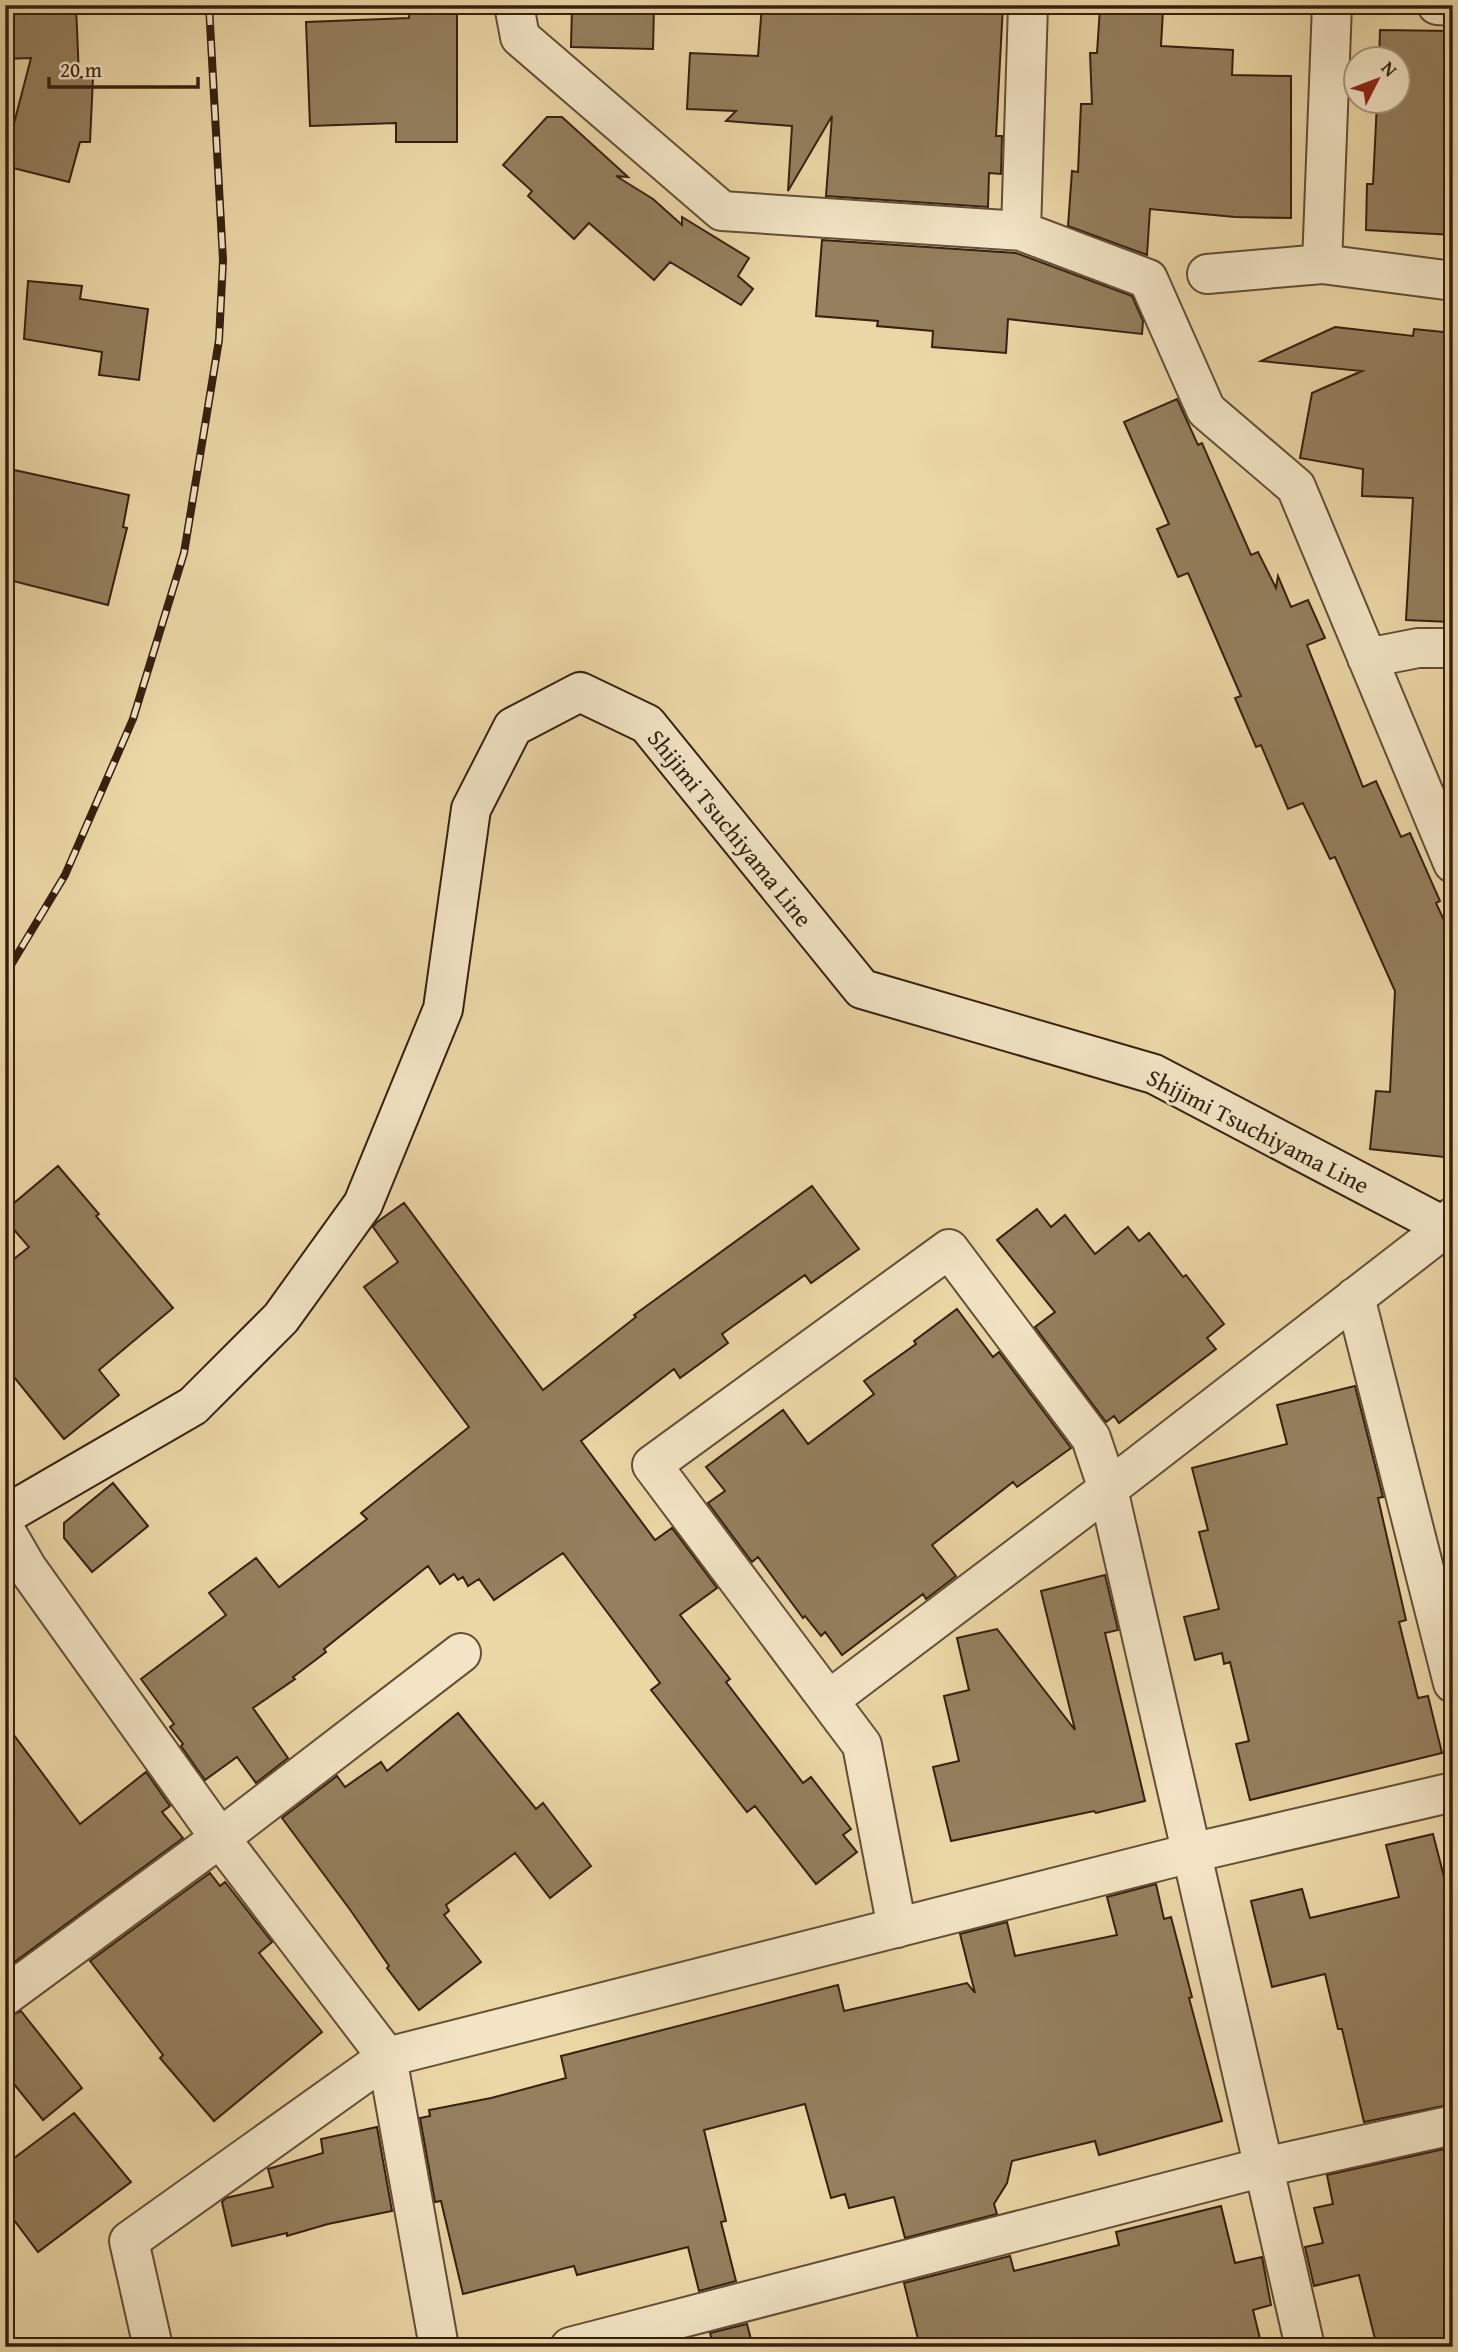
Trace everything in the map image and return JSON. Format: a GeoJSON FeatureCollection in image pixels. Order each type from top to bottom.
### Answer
{"type":"FeatureCollection","features":[{"type":"Feature","properties":{"kind":"street"},"geometry":{"type":"LineString","coordinates":[[514,5],[520,37],[722,211],[1021,232],[1148,279],[1206,410],[1296,487],[1453,863]]}},
{"type":"Feature","properties":{"kind":"street"},"geometry":{"type":"LineString","coordinates":[[1021,232],[1028,5]]}},
{"type":"Feature","properties":{"kind":"street"},"geometry":{"type":"LineString","coordinates":[[1322,264],[1332,5]]}},
{"type":"Feature","properties":{"kind":"street"},"geometry":{"type":"LineString","coordinates":[[1437,5],[1453,6]]}},
{"type":"Feature","properties":{"kind":"street"},"geometry":{"type":"LineString","coordinates":[[1207,274],[1322,264],[1453,281]]}},
{"type":"Feature","properties":{"kind":"street"},"geometry":{"type":"LineString","coordinates":[[1367,658],[1419,648],[1453,649]]}},
{"type":"Feature","properties":{"kind":"street","name":"Shijimi Tsuchiyama Line"},"geometry":{"type":"LineString","coordinates":[[5,1515],[193,1406],[281,1318],[363,1203],[443,1009],[471,809],[513,727],[580,692],[646,724],[862,989],[1154,1074],[1450,1226]]}},
{"type":"Feature","properties":{"kind":"street"},"geometry":{"type":"LineString","coordinates":[[829,1700],[1450,1226]]}},
{"type":"Feature","properties":{"kind":"street"},"geometry":{"type":"LineString","coordinates":[[897,1928],[862,1745],[652,1465],[949,1249],[1091,1438],[1108,1489],[1305,2347]]}},
{"type":"Feature","properties":{"kind":"street"},"geometry":{"type":"LineString","coordinates":[[1355,1297],[1453,1684]]}},
{"type":"Feature","properties":{"kind":"street"},"geometry":{"type":"LineString","coordinates":[[5,1530],[27,1568],[220,1838],[387,2057],[439,2347]]}},
{"type":"Feature","properties":{"kind":"street"},"geometry":{"type":"LineString","coordinates":[[5,1996],[220,1838],[461,1653]]}},
{"type":"Feature","properties":{"kind":"street"},"geometry":{"type":"LineString","coordinates":[[153,2347],[129,2241],[387,2057],[1191,1853],[1453,1792]]}},
{"type":"Feature","properties":{"kind":"street"},"geometry":{"type":"LineString","coordinates":[[570,2347],[1264,2167],[1453,2125]]}},
{"type":"Feature","properties":{"kind":"building"},"geometry":{"type":"Polygon","coordinates":[[[76,5],[79,77],[93,77],[90,142],[80,142],[69,182],[5,166],[31,58],[5,59],[5,9],[76,5]]]}},
{"type":"Feature","properties":{"kind":"building"},"geometry":{"type":"Polygon","coordinates":[[[410,5],[457,5],[457,142],[396,142],[396,123],[310,126],[306,22],[409,18],[410,5]]]}},
{"type":"Feature","properties":{"kind":"building"},"geometry":{"type":"Polygon","coordinates":[[[572,5],[654,5],[653,49],[571,47],[572,5]]]}},
{"type":"Feature","properties":{"kind":"building"},"geometry":{"type":"Polygon","coordinates":[[[762,5],[1003,5],[996,136],[1002,136],[1001,174],[989,173],[988,207],[826,196],[832,116],[788,191],[792,126],[726,121],[736,111],[687,109],[690,53],[758,56],[762,5]]]}},
{"type":"Feature","properties":{"kind":"building"},"geometry":{"type":"Polygon","coordinates":[[[1100,8],[1163,10],[1161,46],[1233,50],[1232,75],[1291,76],[1291,218],[1235,217],[1150,209],[1147,255],[1068,226],[1072,171],[1078,172],[1081,104],[1092,104],[1090,53],[1097,53],[1100,8]]]}},
{"type":"Feature","properties":{"kind":"building"},"geometry":{"type":"Polygon","coordinates":[[[1380,30],[1453,31],[1453,235],[1366,230],[1367,184],[1373,184],[1376,116],[1412,116],[1412,46],[1379,46],[1380,30]]]}},
{"type":"Feature","properties":{"kind":"building"},"geometry":{"type":"Polygon","coordinates":[[[547,117],[562,117],[628,177],[616,176],[653,199],[682,225],[682,217],[749,258],[738,276],[753,289],[741,305],[670,262],[654,280],[589,223],[574,239],[528,196],[532,191],[503,165],[547,117]]]}},
{"type":"Feature","properties":{"kind":"building"},"geometry":{"type":"Polygon","coordinates":[[[822,240],[1016,253],[1132,296],[1143,321],[1142,334],[1008,319],[1006,353],[932,347],[933,331],[877,326],[878,321],[816,316],[822,240]]]}},
{"type":"Feature","properties":{"kind":"building"},"geometry":{"type":"Polygon","coordinates":[[[28,281],[82,286],[80,299],[148,309],[139,380],[99,375],[102,352],[24,339],[28,281]]]}},
{"type":"Feature","properties":{"kind":"building"},"geometry":{"type":"Polygon","coordinates":[[[1335,327],[1413,336],[1414,329],[1453,333],[1447,389],[1453,389],[1448,545],[1453,546],[1450,622],[1406,620],[1413,498],[1362,496],[1363,469],[1300,458],[1312,393],[1362,371],[1261,361],[1335,327]]]}},
{"type":"Feature","properties":{"kind":"building"},"geometry":{"type":"Polygon","coordinates":[[[1177,399],[1198,445],[1202,443],[1251,555],[1258,552],[1276,588],[1278,576],[1291,607],[1308,600],[1325,638],[1307,645],[1363,787],[1376,781],[1401,837],[1410,833],[1440,901],[1436,903],[1453,940],[1453,1158],[1370,1149],[1376,1091],[1390,1092],[1395,991],[1335,857],[1330,859],[1303,803],[1288,809],[1261,745],[1256,747],[1235,698],[1241,696],[1188,573],[1178,577],[1157,529],[1169,524],[1124,422],[1177,399]]]}},
{"type":"Feature","properties":{"kind":"building"},"geometry":{"type":"Polygon","coordinates":[[[5,468],[129,495],[123,527],[127,528],[108,605],[5,579],[5,468]]]}},
{"type":"Feature","properties":{"kind":"building"},"geometry":{"type":"Polygon","coordinates":[[[58,1166],[173,1308],[99,1370],[119,1395],[64,1439],[5,1366],[5,1266],[29,1247],[9,1224],[14,1219],[7,1209],[58,1166]]]}},
{"type":"Feature","properties":{"kind":"building"},"geometry":{"type":"Polygon","coordinates":[[[812,1186],[859,1249],[811,1283],[805,1275],[722,1334],[728,1343],[680,1378],[674,1369],[581,1441],[655,1540],[672,1528],[717,1588],[680,1615],[730,1679],[726,1682],[803,1783],[811,1777],[851,1829],[843,1835],[857,1852],[816,1884],[755,1806],[747,1812],[651,1690],[660,1683],[563,1553],[494,1600],[479,1579],[468,1586],[463,1577],[458,1580],[454,1574],[440,1584],[428,1566],[324,1649],[326,1652],[293,1677],[295,1679],[253,1708],[288,1758],[256,1783],[237,1757],[205,1780],[170,1727],[174,1724],[141,1679],[226,1615],[209,1593],[256,1558],[279,1587],[367,1519],[361,1513],[469,1427],[364,1287],[398,1262],[373,1227],[377,1222],[404,1203],[543,1390],[636,1317],[634,1315],[812,1186]]]}},
{"type":"Feature","properties":{"kind":"building"},"geometry":{"type":"Polygon","coordinates":[[[1037,1209],[1051,1227],[1065,1215],[1095,1254],[1128,1227],[1139,1241],[1149,1233],[1224,1324],[1207,1338],[1216,1349],[1119,1423],[1114,1416],[1106,1422],[1035,1327],[1055,1312],[997,1240],[1037,1209]]]}},
{"type":"Feature","properties":{"kind":"building"},"geometry":{"type":"Polygon","coordinates":[[[957,1309],[993,1357],[999,1352],[1071,1448],[1017,1487],[1013,1482],[932,1545],[956,1576],[926,1599],[923,1594],[842,1655],[825,1632],[821,1636],[805,1616],[803,1618],[758,1557],[752,1562],[708,1503],[725,1491],[706,1467],[783,1410],[808,1444],[874,1394],[864,1381],[916,1344],[914,1341],[957,1309]]]}},
{"type":"Feature","properties":{"kind":"building"},"geometry":{"type":"Polygon","coordinates":[[[1355,1386],[1383,1497],[1378,1498],[1406,1620],[1399,1622],[1418,1698],[1428,1696],[1442,1753],[1250,1800],[1236,1744],[1249,1741],[1230,1662],[1224,1664],[1222,1653],[1195,1660],[1184,1617],[1219,1609],[1199,1532],[1208,1530],[1192,1468],[1287,1444],[1277,1405],[1355,1386]]]}},
{"type":"Feature","properties":{"kind":"building"},"geometry":{"type":"Polygon","coordinates":[[[113,1483],[148,1526],[92,1572],[64,1538],[64,1523],[113,1483]]]}},
{"type":"Feature","properties":{"kind":"building"},"geometry":{"type":"Polygon","coordinates":[[[1105,1575],[1118,1630],[1105,1633],[1145,1801],[951,1841],[933,1767],[959,1761],[944,1696],[969,1690],[957,1638],[997,1629],[1075,1730],[1041,1591],[1105,1575]]]}},
{"type":"Feature","properties":{"kind":"building"},"geometry":{"type":"Polygon","coordinates":[[[458,1713],[536,1809],[543,1803],[591,1866],[550,1898],[515,1853],[446,1905],[449,1911],[444,1915],[481,1962],[419,2010],[387,1968],[389,1966],[351,1911],[282,1818],[337,1776],[345,1787],[381,1762],[387,1771],[458,1713]]]}},
{"type":"Feature","properties":{"kind":"building"},"geometry":{"type":"Polygon","coordinates":[[[5,1723],[80,1824],[146,1772],[170,1806],[162,1812],[183,1838],[5,1969],[5,1723]]]}},
{"type":"Feature","properties":{"kind":"building"},"geometry":{"type":"Polygon","coordinates":[[[1433,1834],[1453,1912],[1453,2104],[1364,2122],[1342,2029],[1338,2029],[1325,1974],[1272,1987],[1251,1901],[1302,1889],[1310,1918],[1399,1897],[1386,1845],[1433,1834]]]}},
{"type":"Feature","properties":{"kind":"building"},"geometry":{"type":"Polygon","coordinates":[[[210,1873],[220,1886],[225,1882],[272,1942],[259,1953],[322,2032],[214,2121],[160,2058],[163,2055],[90,1961],[210,1873]]]}},
{"type":"Feature","properties":{"kind":"building"},"geometry":{"type":"Polygon","coordinates":[[[1156,1884],[1164,1919],[1171,1917],[1192,1997],[1189,1998],[1222,2121],[1099,2155],[1095,2141],[1012,2161],[1007,2183],[994,2204],[997,2214],[905,2238],[894,2197],[849,2208],[845,2194],[831,2198],[805,2104],[704,2130],[726,2221],[721,2222],[736,2281],[699,2291],[688,2247],[577,2275],[574,2266],[463,2294],[441,2201],[435,2202],[420,2118],[430,2116],[429,2110],[491,2098],[566,2078],[561,2056],[838,1985],[844,2011],[967,1983],[975,1993],[960,1934],[1007,1922],[1015,1956],[1117,1935],[1107,1897],[1156,1884]]]}},
{"type":"Feature","properties":{"kind":"building"},"geometry":{"type":"Polygon","coordinates":[[[21,2011],[82,2088],[43,2120],[5,2073],[5,2018],[21,2011]]]}},
{"type":"Feature","properties":{"kind":"building"},"geometry":{"type":"Polygon","coordinates":[[[74,2113],[131,2182],[38,2252],[5,2208],[5,2165],[74,2113]]]}},
{"type":"Feature","properties":{"kind":"building"},"geometry":{"type":"Polygon","coordinates":[[[377,2127],[392,2211],[232,2246],[222,2202],[226,2198],[273,2187],[268,2169],[323,2153],[321,2139],[377,2127]]]}},
{"type":"Feature","properties":{"kind":"building"},"geometry":{"type":"Polygon","coordinates":[[[1453,2147],[1453,2347],[1377,2347],[1359,2275],[1314,2286],[1305,2247],[1323,2243],[1314,2208],[1333,2204],[1327,2175],[1453,2147]]]}},
{"type":"Feature","properties":{"kind":"building"},"geometry":{"type":"Polygon","coordinates":[[[1221,2206],[1235,2263],[1262,2257],[1271,2305],[1253,2310],[1262,2347],[920,2347],[904,2283],[1010,2256],[1014,2271],[1119,2245],[1116,2232],[1221,2206]]]}},
{"type":"Feature","properties":{"kind":"building"},"geometry":{"type":"Polygon","coordinates":[[[747,2324],[753,2347],[714,2347],[710,2333],[747,2324]]]}},
{"type":"Feature","properties":{"kind":"railway"},"geometry":{"type":"LineString","coordinates":[[5,975],[65,875],[133,719],[184,553],[219,340],[223,260],[209,5]]}}]}
